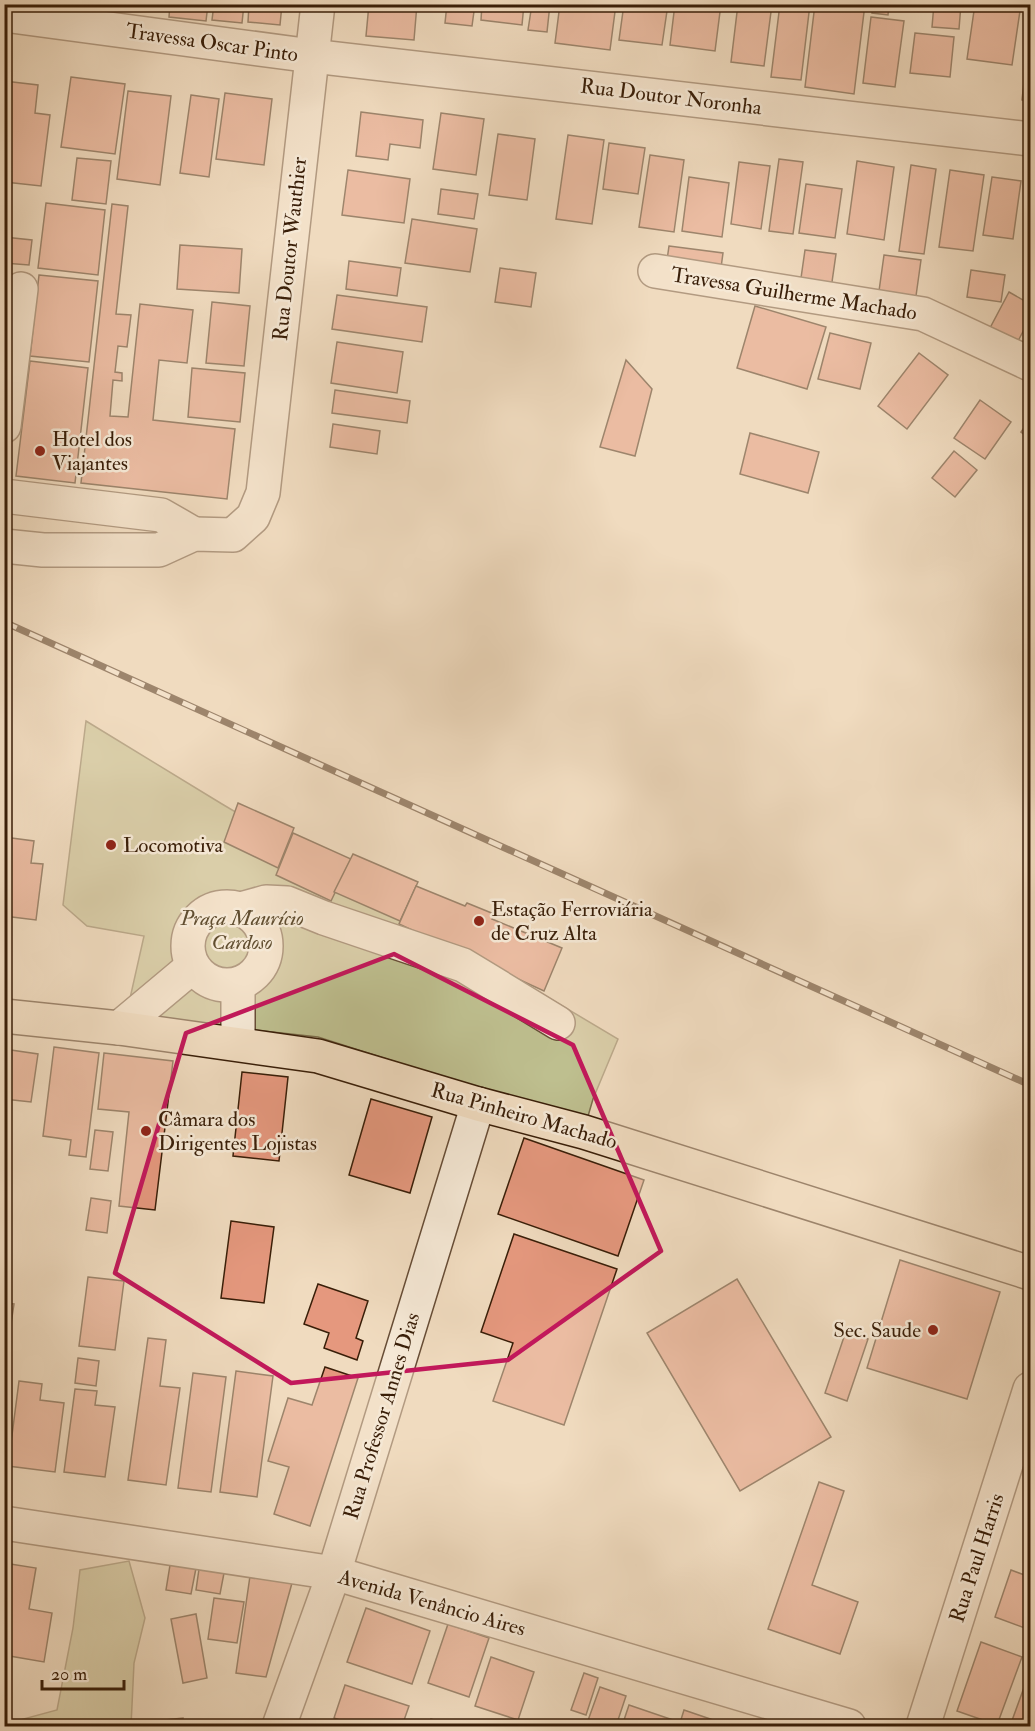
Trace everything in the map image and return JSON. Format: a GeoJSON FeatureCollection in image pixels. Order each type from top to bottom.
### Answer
{"type":"FeatureCollection","features":[{"type":"Feature","properties":{"kind":"main road","name":"Rua Pinheiro Machado"},"geometry":{"type":"LineString","coordinates":[[4,1016],[119,1028],[318,1056],[478,1104],[584,1132],[1030,1274]]}},
{"type":"Feature","properties":{"kind":"street","name":"Rua Doutor Wauthier"},"geometry":{"type":"LineString","coordinates":[[194,534],[233,535],[253,517],[262,493],[318,4]]}},
{"type":"Feature","properties":{"kind":"street","name":"Travessa Oscar Pinto"},"geometry":{"type":"LineString","coordinates":[[4,15],[312,56]]}},
{"type":"Feature","properties":{"kind":"street","name":"Rua Doutor Noronha"},"geometry":{"type":"LineString","coordinates":[[312,56],[1030,139]]}},
{"type":"Feature","properties":{"kind":"street","name":"Travessa Guilherme Machado"},"geometry":{"type":"LineString","coordinates":[[655,271],[923,314],[1030,364]]}},
{"type":"Feature","properties":{"kind":"street"},"geometry":{"type":"LineString","coordinates":[[4,426],[21,289]]}},
{"type":"Feature","properties":{"kind":"street"},"geometry":{"type":"LineString","coordinates":[[4,496],[161,515],[194,534]]}},
{"type":"Feature","properties":{"kind":"street"},"geometry":{"type":"LineString","coordinates":[[4,546],[43,550],[159,550],[194,534]]}},
{"type":"Feature","properties":{"kind":"street"},"geometry":{"type":"LineString","coordinates":[[241,909],[266,902],[287,903],[324,918],[463,965],[558,1023]]}},
{"type":"Feature","properties":{"kind":"street"},"geometry":{"type":"LineString","coordinates":[[227,907],[241,909],[252,915],[260,924],[265,935],[264,960],[249,979],[226,986],[214,983],[202,976],[193,966],[189,953],[189,939],[193,927],[202,916],[214,909],[227,907]]}},
{"type":"Feature","properties":{"kind":"street"},"geometry":{"type":"LineString","coordinates":[[119,1028],[193,966]]}},
{"type":"Feature","properties":{"kind":"street"},"geometry":{"type":"LineString","coordinates":[[238,984],[238,1044]]}},
{"type":"Feature","properties":{"kind":"street","name":"Rua Professor Annes Dias"},"geometry":{"type":"LineString","coordinates":[[279,1726],[334,1574],[478,1104]]}},
{"type":"Feature","properties":{"kind":"street","name":"Rua Paul Harris"},"geometry":{"type":"LineString","coordinates":[[923,1726],[1030,1389]]}},
{"type":"Feature","properties":{"kind":"street","name":"Avenida Venâncio Aires"},"geometry":{"type":"LineString","coordinates":[[4,1523],[334,1574],[849,1726]]}},
{"type":"Feature","properties":{"kind":"highlighted area"},"geometry":{"type":"Polygon","coordinates":[[[394,954],[573,1045],[661,1251],[508,1360],[291,1383],[115,1273],[186,1033],[394,954]]]}},
{"type":"Feature","properties":{"kind":"green space","name":"Praça Maurício Cardoso"},"geometry":{"type":"Polygon","coordinates":[[[86,721],[618,1039],[593,1099],[586,1123],[318,1037],[126,1016],[144,936],[87,926],[63,905],[86,721]]]}},
{"type":"Feature","properties":{"kind":"green space"},"geometry":{"type":"Polygon","coordinates":[[[129,1561],[145,1618],[134,1663],[131,1726],[5,1726],[5,1724],[57,1710],[73,1628],[80,1570],[129,1561]]]}},
{"type":"Feature","properties":{"kind":"building"},"geometry":{"type":"Polygon","coordinates":[[[109,4],[138,4],[137,9],[109,4]]]}},
{"type":"Feature","properties":{"kind":"building"},"geometry":{"type":"Polygon","coordinates":[[[170,4],[208,4],[206,21],[169,17],[170,4]]]}},
{"type":"Feature","properties":{"kind":"building"},"geometry":{"type":"Polygon","coordinates":[[[214,4],[244,4],[242,23],[212,20],[214,4]]]}},
{"type":"Feature","properties":{"kind":"building"},"geometry":{"type":"Polygon","coordinates":[[[249,4],[282,4],[280,25],[248,22],[249,4]]]}},
{"type":"Feature","properties":{"kind":"building"},"geometry":{"type":"Polygon","coordinates":[[[369,4],[417,4],[414,40],[366,36],[369,4]]]}},
{"type":"Feature","properties":{"kind":"building"},"geometry":{"type":"Polygon","coordinates":[[[447,4],[475,4],[472,26],[445,23],[447,4]]]}},
{"type":"Feature","properties":{"kind":"building"},"geometry":{"type":"Polygon","coordinates":[[[482,4],[524,4],[522,25],[481,20],[482,4]]]}},
{"type":"Feature","properties":{"kind":"building"},"geometry":{"type":"Polygon","coordinates":[[[532,4],[550,4],[547,32],[528,30],[532,4]]]}},
{"type":"Feature","properties":{"kind":"building"},"geometry":{"type":"Polygon","coordinates":[[[560,4],[616,4],[610,50],[555,43],[560,4]]]}},
{"type":"Feature","properties":{"kind":"building"},"geometry":{"type":"Polygon","coordinates":[[[624,4],[668,4],[662,45],[619,40],[624,4]]]}},
{"type":"Feature","properties":{"kind":"building"},"geometry":{"type":"Polygon","coordinates":[[[675,4],[721,4],[715,51],[670,45],[675,4]]]}},
{"type":"Feature","properties":{"kind":"building"},"geometry":{"type":"Polygon","coordinates":[[[738,4],[772,4],[764,66],[731,62],[738,4]]]}},
{"type":"Feature","properties":{"kind":"building"},"geometry":{"type":"Polygon","coordinates":[[[780,4],[810,4],[801,80],[771,77],[780,4]]]}},
{"type":"Feature","properties":{"kind":"building"},"geometry":{"type":"Polygon","coordinates":[[[815,4],[865,4],[854,94],[805,87],[815,4]]]}},
{"type":"Feature","properties":{"kind":"building"},"geometry":{"type":"Polygon","coordinates":[[[873,4],[889,4],[888,15],[872,13],[873,4]]]}},
{"type":"Feature","properties":{"kind":"building"},"geometry":{"type":"Polygon","coordinates":[[[934,4],[961,4],[959,29],[932,27],[934,4]]]}},
{"type":"Feature","properties":{"kind":"building"},"geometry":{"type":"Polygon","coordinates":[[[975,4],[1021,4],[1012,65],[967,59],[975,4]]]}},
{"type":"Feature","properties":{"kind":"building"},"geometry":{"type":"Polygon","coordinates":[[[871,17],[904,21],[895,87],[863,83],[871,17]]]}},
{"type":"Feature","properties":{"kind":"building"},"geometry":{"type":"Polygon","coordinates":[[[1030,29],[1030,102],[1022,100],[1030,29]]]}},
{"type":"Feature","properties":{"kind":"building"},"geometry":{"type":"Polygon","coordinates":[[[915,33],[954,37],[950,77],[910,73],[915,33]]]}},
{"type":"Feature","properties":{"kind":"building"},"geometry":{"type":"Polygon","coordinates":[[[71,77],[125,84],[115,154],[61,147],[71,77]]]}},
{"type":"Feature","properties":{"kind":"building"},"geometry":{"type":"Polygon","coordinates":[[[4,81],[38,85],[35,113],[50,115],[41,186],[5,182],[10,139],[4,138],[4,81]]]}},
{"type":"Feature","properties":{"kind":"building"},"geometry":{"type":"Polygon","coordinates":[[[128,91],[171,96],[160,185],[117,179],[128,91]]]}},
{"type":"Feature","properties":{"kind":"building"},"geometry":{"type":"Polygon","coordinates":[[[225,93],[272,99],[264,165],[216,159],[225,93]]]}},
{"type":"Feature","properties":{"kind":"building"},"geometry":{"type":"Polygon","coordinates":[[[191,95],[219,99],[209,177],[180,173],[191,95]]]}},
{"type":"Feature","properties":{"kind":"building"},"geometry":{"type":"Polygon","coordinates":[[[361,112],[423,120],[420,148],[390,144],[388,160],[356,156],[361,112]]]}},
{"type":"Feature","properties":{"kind":"building"},"geometry":{"type":"Polygon","coordinates":[[[441,113],[484,119],[476,175],[433,169],[441,113]]]}},
{"type":"Feature","properties":{"kind":"building"},"geometry":{"type":"Polygon","coordinates":[[[498,134],[535,139],[527,200],[489,195],[498,134]]]}},
{"type":"Feature","properties":{"kind":"building"},"geometry":{"type":"Polygon","coordinates":[[[568,135],[604,140],[592,224],[556,219],[568,135]]]}},
{"type":"Feature","properties":{"kind":"building"},"geometry":{"type":"Polygon","coordinates":[[[609,143],[645,148],[638,194],[603,189],[609,143]]]}},
{"type":"Feature","properties":{"kind":"building"},"geometry":{"type":"Polygon","coordinates":[[[650,155],[684,160],[674,232],[639,227],[650,155]]]}},
{"type":"Feature","properties":{"kind":"building"},"geometry":{"type":"Polygon","coordinates":[[[77,158],[111,161],[106,204],[72,200],[77,158]]]}},
{"type":"Feature","properties":{"kind":"building"},"geometry":{"type":"Polygon","coordinates":[[[779,159],[803,162],[793,234],[769,231],[779,159]]]}},
{"type":"Feature","properties":{"kind":"building"},"geometry":{"type":"Polygon","coordinates":[[[857,161],[894,167],[884,240],[847,234],[857,161]]]}},
{"type":"Feature","properties":{"kind":"building"},"geometry":{"type":"Polygon","coordinates":[[[739,162],[770,166],[761,229],[731,224],[739,162]]]}},
{"type":"Feature","properties":{"kind":"building"},"geometry":{"type":"Polygon","coordinates":[[[911,165],[936,169],[924,254],[899,251],[911,165]]]}},
{"type":"Feature","properties":{"kind":"building"},"geometry":{"type":"Polygon","coordinates":[[[348,170],[410,179],[404,223],[342,215],[348,170]]]}},
{"type":"Feature","properties":{"kind":"building"},"geometry":{"type":"Polygon","coordinates":[[[950,170],[984,175],[973,251],[939,247],[950,170]]]}},
{"type":"Feature","properties":{"kind":"building"},"geometry":{"type":"Polygon","coordinates":[[[689,177],[729,183],[722,237],[682,231],[689,177]]]}},
{"type":"Feature","properties":{"kind":"building"},"geometry":{"type":"Polygon","coordinates":[[[992,177],[1021,181],[1013,239],[983,235],[992,177]]]}},
{"type":"Feature","properties":{"kind":"building"},"geometry":{"type":"Polygon","coordinates":[[[806,184],[842,189],[835,238],[799,233],[806,184]]]}},
{"type":"Feature","properties":{"kind":"building"},"geometry":{"type":"Polygon","coordinates":[[[441,189],[478,194],[474,219],[438,214],[441,189]]]}},
{"type":"Feature","properties":{"kind":"building"},"geometry":{"type":"Polygon","coordinates":[[[46,203],[105,210],[98,275],[38,268],[46,203]]]}},
{"type":"Feature","properties":{"kind":"building"},"geometry":{"type":"Polygon","coordinates":[[[112,204],[128,206],[116,314],[131,315],[127,347],[118,346],[115,372],[122,373],[122,381],[113,380],[110,416],[128,417],[140,304],[193,310],[187,363],[159,360],[153,420],[235,429],[227,499],[81,483],[112,204]]]}},
{"type":"Feature","properties":{"kind":"building"},"geometry":{"type":"Polygon","coordinates":[[[412,219],[477,229],[470,272],[405,263],[412,219]]]}},
{"type":"Feature","properties":{"kind":"building"},"geometry":{"type":"Polygon","coordinates":[[[4,237],[32,240],[29,265],[4,263],[4,237]]]}},
{"type":"Feature","properties":{"kind":"building"},"geometry":{"type":"Polygon","coordinates":[[[180,245],[242,249],[239,293],[177,289],[180,245]]]}},
{"type":"Feature","properties":{"kind":"building"},"geometry":{"type":"Polygon","coordinates":[[[669,246],[723,253],[720,275],[666,267],[669,246]]]}},
{"type":"Feature","properties":{"kind":"building"},"geometry":{"type":"Polygon","coordinates":[[[805,250],[836,254],[831,289],[800,285],[805,250]]]}},
{"type":"Feature","properties":{"kind":"building"},"geometry":{"type":"Polygon","coordinates":[[[884,255],[921,260],[916,296],[879,291],[884,255]]]}},
{"type":"Feature","properties":{"kind":"building"},"geometry":{"type":"Polygon","coordinates":[[[349,261],[401,268],[397,296],[346,289],[349,261]]]}},
{"type":"Feature","properties":{"kind":"building"},"geometry":{"type":"Polygon","coordinates":[[[500,268],[536,273],[531,307],[495,302],[500,268]]]}},
{"type":"Feature","properties":{"kind":"building"},"geometry":{"type":"Polygon","coordinates":[[[971,270],[1005,275],[1001,302],[967,297],[971,270]]]}},
{"type":"Feature","properties":{"kind":"building"},"geometry":{"type":"Polygon","coordinates":[[[39,275],[98,281],[89,362],[30,356],[39,275]]]}},
{"type":"Feature","properties":{"kind":"building"},"geometry":{"type":"Polygon","coordinates":[[[1009,292],[1030,304],[1030,318],[1017,343],[990,328],[1009,292]]]}},
{"type":"Feature","properties":{"kind":"building"},"geometry":{"type":"Polygon","coordinates":[[[337,295],[427,307],[422,342],[332,329],[337,295]]]}},
{"type":"Feature","properties":{"kind":"building"},"geometry":{"type":"Polygon","coordinates":[[[212,302],[250,306],[244,366],[206,363],[212,302]]]}},
{"type":"Feature","properties":{"kind":"building"},"geometry":{"type":"Polygon","coordinates":[[[755,306],[826,327],[807,389],[737,368],[755,306]]]}},
{"type":"Feature","properties":{"kind":"building"},"geometry":{"type":"Polygon","coordinates":[[[830,333],[871,343],[860,389],[818,379],[830,333]]]}},
{"type":"Feature","properties":{"kind":"building"},"geometry":{"type":"Polygon","coordinates":[[[337,342],[403,352],[397,393],[331,383],[337,342]]]}},
{"type":"Feature","properties":{"kind":"building"},"geometry":{"type":"Polygon","coordinates":[[[919,353],[948,375],[907,429],[878,406],[919,353]]]}},
{"type":"Feature","properties":{"kind":"building"},"geometry":{"type":"Polygon","coordinates":[[[626,360],[652,389],[635,456],[600,447],[626,360]]]}},
{"type":"Feature","properties":{"kind":"building"},"geometry":{"type":"Polygon","coordinates":[[[30,361],[88,368],[75,483],[16,476],[30,361]]]}},
{"type":"Feature","properties":{"kind":"building"},"geometry":{"type":"Polygon","coordinates":[[[192,368],[245,373],[240,422],[188,417],[192,368]]]}},
{"type":"Feature","properties":{"kind":"building"},"geometry":{"type":"Polygon","coordinates":[[[335,390],[410,401],[407,423],[332,413],[335,390]]]}},
{"type":"Feature","properties":{"kind":"building"},"geometry":{"type":"Polygon","coordinates":[[[980,400],[1011,422],[985,459],[954,438],[980,400]]]}},
{"type":"Feature","properties":{"kind":"building"},"geometry":{"type":"Polygon","coordinates":[[[1030,419],[1030,439],[1021,432],[1030,419]]]}},
{"type":"Feature","properties":{"kind":"building"},"geometry":{"type":"Polygon","coordinates":[[[333,424],[380,431],[377,454],[330,447],[333,424]]]}},
{"type":"Feature","properties":{"kind":"building"},"geometry":{"type":"Polygon","coordinates":[[[750,433],[819,452],[808,493],[740,474],[750,433]]]}},
{"type":"Feature","properties":{"kind":"building"},"geometry":{"type":"Polygon","coordinates":[[[954,451],[977,470],[955,497],[932,478],[954,451]]]}},
{"type":"Feature","properties":{"kind":"building"},"geometry":{"type":"Polygon","coordinates":[[[238,803],[294,828],[278,868],[224,842],[238,803]]]}},
{"type":"Feature","properties":{"kind":"building"},"geometry":{"type":"Polygon","coordinates":[[[293,833],[351,859],[331,901],[276,875],[293,833]]]}},
{"type":"Feature","properties":{"kind":"building"},"geometry":{"type":"Polygon","coordinates":[[[4,837],[34,841],[31,863],[43,864],[36,920],[4,916],[4,837]]]}},
{"type":"Feature","properties":{"kind":"building"},"geometry":{"type":"Polygon","coordinates":[[[353,854],[418,882],[400,921],[334,892],[353,854]]]}},
{"type":"Feature","properties":{"kind":"building"},"geometry":{"type":"Polygon","coordinates":[[[416,886],[465,906],[467,903],[494,914],[492,919],[562,948],[544,991],[399,924],[416,886]]]}},
{"type":"Feature","properties":{"kind":"building"},"geometry":{"type":"Polygon","coordinates":[[[54,1047],[99,1053],[86,1157],[69,1155],[71,1140],[43,1136],[54,1047]]]}},
{"type":"Feature","properties":{"kind":"building"},"geometry":{"type":"Polygon","coordinates":[[[4,1049],[38,1054],[31,1102],[4,1099],[4,1049]]]}},
{"type":"Feature","properties":{"kind":"building"},"geometry":{"type":"Polygon","coordinates":[[[104,1053],[173,1061],[155,1210],[119,1206],[129,1112],[98,1109],[104,1053]]]}},
{"type":"Feature","properties":{"kind":"building"},"geometry":{"type":"Polygon","coordinates":[[[242,1072],[288,1077],[279,1161],[233,1156],[242,1072]]]}},
{"type":"Feature","properties":{"kind":"building"},"geometry":{"type":"Polygon","coordinates":[[[371,1099],[432,1117],[410,1193],[349,1175],[371,1099]]]}},
{"type":"Feature","properties":{"kind":"building"},"geometry":{"type":"Polygon","coordinates":[[[95,1130],[113,1132],[108,1171],[90,1169],[95,1130]]]}},
{"type":"Feature","properties":{"kind":"building"},"geometry":{"type":"Polygon","coordinates":[[[524,1138],[644,1180],[618,1256],[498,1214],[524,1138]]]}},
{"type":"Feature","properties":{"kind":"building"},"geometry":{"type":"Polygon","coordinates":[[[91,1198],[111,1201],[107,1233],[86,1230],[91,1198]]]}},
{"type":"Feature","properties":{"kind":"building"},"geometry":{"type":"Polygon","coordinates":[[[231,1221],[274,1227],[264,1303],[221,1298],[231,1221]]]}},
{"type":"Feature","properties":{"kind":"building"},"geometry":{"type":"Polygon","coordinates":[[[514,1234],[617,1269],[564,1425],[493,1401],[513,1343],[481,1332],[514,1234]]]}},
{"type":"Feature","properties":{"kind":"building","name":"Sec. Saude"},"geometry":{"type":"Polygon","coordinates":[[[900,1260],[1000,1292],[967,1399],[867,1368],[900,1260]]]}},
{"type":"Feature","properties":{"kind":"building"},"geometry":{"type":"Polygon","coordinates":[[[88,1277],[124,1281],[115,1350],[79,1346],[88,1277]]]}},
{"type":"Feature","properties":{"kind":"building"},"geometry":{"type":"Polygon","coordinates":[[[737,1279],[831,1437],[740,1491],[647,1333],[737,1279]]]}},
{"type":"Feature","properties":{"kind":"building"},"geometry":{"type":"Polygon","coordinates":[[[318,1284],[368,1301],[356,1338],[363,1341],[357,1360],[324,1348],[329,1333],[304,1324],[318,1284]]]}},
{"type":"Feature","properties":{"kind":"building"},"geometry":{"type":"Polygon","coordinates":[[[4,1303],[14,1304],[7,1350],[4,1350],[4,1303]]]}},
{"type":"Feature","properties":{"kind":"building"},"geometry":{"type":"Polygon","coordinates":[[[846,1331],[868,1339],[847,1401],[825,1393],[846,1331]]]}},
{"type":"Feature","properties":{"kind":"building"},"geometry":{"type":"Polygon","coordinates":[[[148,1338],[166,1340],[160,1386],[180,1388],[166,1485],[128,1480],[148,1338]]]}},
{"type":"Feature","properties":{"kind":"building"},"geometry":{"type":"Polygon","coordinates":[[[78,1358],[99,1361],[96,1386],[75,1383],[78,1358]]]}},
{"type":"Feature","properties":{"kind":"building"},"geometry":{"type":"Polygon","coordinates":[[[325,1367],[358,1378],[310,1526],[274,1514],[289,1467],[268,1461],[288,1398],[312,1405],[325,1367]]]}},
{"type":"Feature","properties":{"kind":"building"},"geometry":{"type":"Polygon","coordinates":[[[236,1371],[273,1376],[257,1497],[220,1492],[236,1371]]]}},
{"type":"Feature","properties":{"kind":"building"},"geometry":{"type":"Polygon","coordinates":[[[193,1373],[226,1377],[211,1492],[178,1488],[193,1373]]]}},
{"type":"Feature","properties":{"kind":"building"},"geometry":{"type":"Polygon","coordinates":[[[19,1381],[42,1384],[40,1400],[64,1403],[55,1472],[8,1466],[19,1381]]]}},
{"type":"Feature","properties":{"kind":"building"},"geometry":{"type":"Polygon","coordinates":[[[75,1389],[97,1391],[95,1405],[115,1407],[105,1477],[64,1472],[75,1389]]]}},
{"type":"Feature","properties":{"kind":"building"},"geometry":{"type":"Polygon","coordinates":[[[819,1482],[844,1491],[812,1585],[858,1602],[840,1654],[768,1629],[819,1482]]]}},
{"type":"Feature","properties":{"kind":"building"},"geometry":{"type":"Polygon","coordinates":[[[171,1559],[197,1563],[191,1594],[166,1590],[171,1559]]]}},
{"type":"Feature","properties":{"kind":"building"},"geometry":{"type":"Polygon","coordinates":[[[4,1563],[36,1568],[29,1609],[52,1613],[44,1662],[4,1655],[4,1563]]]}},
{"type":"Feature","properties":{"kind":"building"},"geometry":{"type":"Polygon","coordinates":[[[199,1569],[224,1573],[220,1594],[196,1590],[199,1569]]]}},
{"type":"Feature","properties":{"kind":"building"},"geometry":{"type":"Polygon","coordinates":[[[1011,1570],[1030,1577],[1030,1630],[995,1617],[1011,1570]]]}},
{"type":"Feature","properties":{"kind":"building"},"geometry":{"type":"Polygon","coordinates":[[[250,1576],[292,1583],[266,1677],[236,1673],[250,1576]]]}},
{"type":"Feature","properties":{"kind":"building"},"geometry":{"type":"Polygon","coordinates":[[[214,1598],[244,1602],[237,1643],[208,1639],[214,1598]]]}},
{"type":"Feature","properties":{"kind":"building"},"geometry":{"type":"Polygon","coordinates":[[[366,1608],[430,1631],[412,1684],[347,1662],[366,1608]]]}},
{"type":"Feature","properties":{"kind":"building"},"geometry":{"type":"Polygon","coordinates":[[[196,1614],[207,1678],[183,1683],[171,1619],[196,1614]]]}},
{"type":"Feature","properties":{"kind":"building"},"geometry":{"type":"Polygon","coordinates":[[[448,1624],[489,1638],[469,1697],[428,1683],[448,1624]]]}},
{"type":"Feature","properties":{"kind":"building"},"geometry":{"type":"Polygon","coordinates":[[[981,1642],[1022,1657],[997,1725],[957,1711],[981,1642]]]}},
{"type":"Feature","properties":{"kind":"building"},"geometry":{"type":"Polygon","coordinates":[[[491,1657],[534,1672],[518,1720],[475,1706],[491,1657]]]}},
{"type":"Feature","properties":{"kind":"building"},"geometry":{"type":"Polygon","coordinates":[[[1030,1671],[1030,1726],[1010,1726],[1030,1671]]]}},
{"type":"Feature","properties":{"kind":"building"},"geometry":{"type":"Polygon","coordinates":[[[584,1673],[598,1678],[586,1715],[571,1710],[584,1673]]]}},
{"type":"Feature","properties":{"kind":"building"},"geometry":{"type":"Polygon","coordinates":[[[345,1685],[409,1706],[402,1726],[358,1726],[334,1718],[345,1685]]]}},
{"type":"Feature","properties":{"kind":"building"},"geometry":{"type":"Polygon","coordinates":[[[600,1687],[626,1696],[616,1726],[586,1726],[600,1687]]]}},
{"type":"Feature","properties":{"kind":"building"},"geometry":{"type":"Polygon","coordinates":[[[629,1705],[673,1720],[671,1726],[622,1726],[629,1705]]]}},
{"type":"Feature","properties":{"kind":"building"},"geometry":{"type":"Polygon","coordinates":[[[684,1710],[719,1722],[717,1726],[679,1726],[684,1710]]]}},
{"type":"Feature","properties":{"kind":"building"},"geometry":{"type":"Polygon","coordinates":[[[183,1718],[183,1726],[165,1726],[165,1720],[183,1718]]]}},
{"type":"Feature","properties":{"kind":"building"},"geometry":{"type":"Polygon","coordinates":[[[431,1719],[452,1726],[429,1726],[431,1719]]]}},
{"type":"Feature","properties":{"kind":"railway"},"geometry":{"type":"LineString","coordinates":[[4,622],[1030,1085]]}},
{"type":"Feature","properties":{"kind":"place","name":"Hotel dos Viajantes"},"geometry":{"type":"Point","coordinates":[40,451]}},
{"type":"Feature","properties":{"kind":"place","name":"Locomotiva"},"geometry":{"type":"Point","coordinates":[111,845]}},
{"type":"Feature","properties":{"kind":"place","name":"Estação Ferroviária de Cruz Alta"},"geometry":{"type":"Point","coordinates":[479,921]}},
{"type":"Feature","properties":{"kind":"place","name":"Câmara dos Dirigentes Lojistas"},"geometry":{"type":"Point","coordinates":[146,1131]}},
{"type":"Feature","properties":{"kind":"place","name":"Sec. Saude"},"geometry":{"type":"Point","coordinates":[933,1330]}}]}
